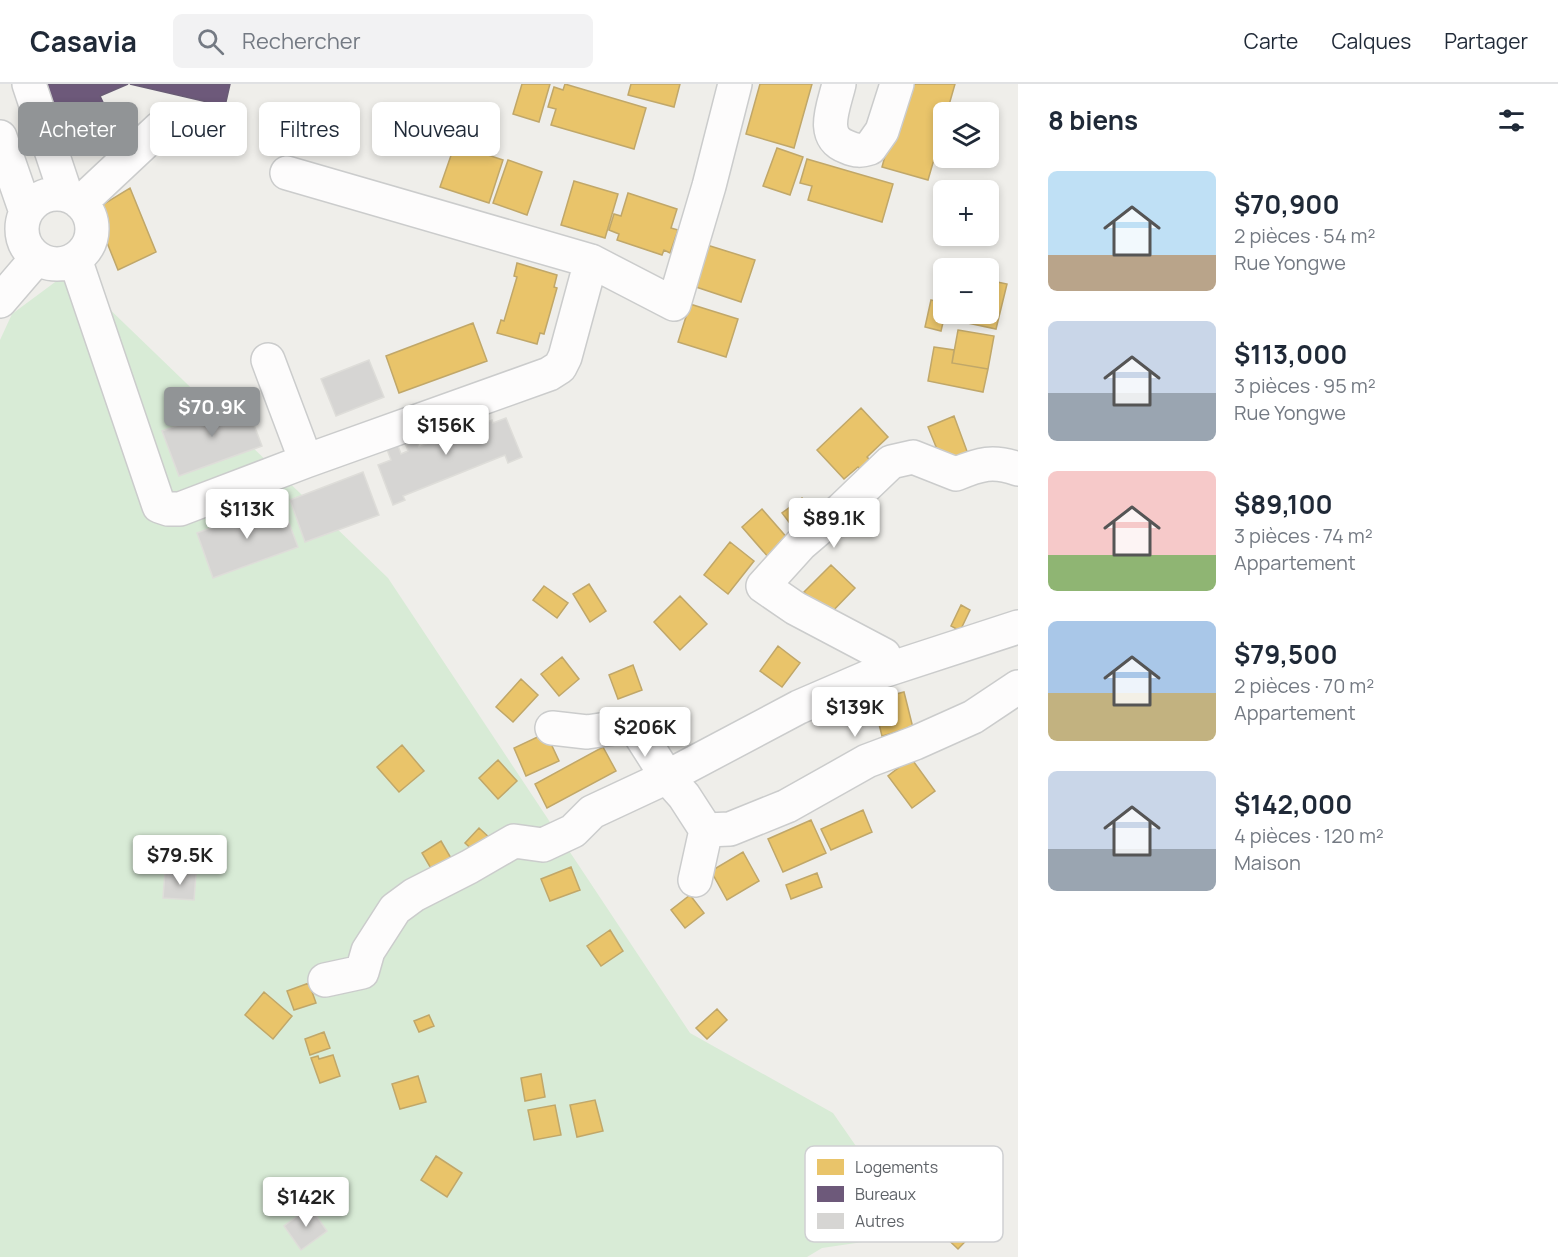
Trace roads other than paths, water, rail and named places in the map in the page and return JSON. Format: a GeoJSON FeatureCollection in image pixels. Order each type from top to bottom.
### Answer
{"type":"FeatureCollection","features":[{"type":"Feature","properties":{"kind":"street"},"geometry":{"type":"LineString","coordinates":[[29,84],[73,199],[87,212],[91,222],[89,243],[75,259],[56,264],[37,258],[28,249],[23,237],[22,224],[26,212],[43,196],[54,194],[73,199]]}},
{"type":"Feature","properties":{"kind":"street"},"geometry":{"type":"LineString","coordinates":[[287,173],[591,261],[674,304],[709,186],[735,84]]}},
{"type":"Feature","properties":{"kind":"street"},"geometry":{"type":"LineString","coordinates":[[839,84],[831,121],[831,135],[836,143],[859,151],[870,148],[882,131],[897,84]]}},
{"type":"Feature","properties":{"kind":"street"},"geometry":{"type":"LineString","coordinates":[[73,199],[150,136]]}},
{"type":"Feature","properties":{"kind":"street"},"geometry":{"type":"LineString","coordinates":[[0,137],[26,212]]}},
{"type":"Feature","properties":{"kind":"street"},"geometry":{"type":"LineString","coordinates":[[0,301],[37,258]]}},
{"type":"Feature","properties":{"kind":"street"},"geometry":{"type":"LineString","coordinates":[[75,259],[159,506],[168,509],[180,509],[306,461],[536,380],[560,367],[565,357],[591,261]]}},
{"type":"Feature","properties":{"kind":"street"},"geometry":{"type":"LineString","coordinates":[[268,360],[306,461]]}},
{"type":"Feature","properties":{"kind":"street"},"geometry":{"type":"LineString","coordinates":[[880,672],[884,656],[795,608],[763,586],[801,544],[891,462],[913,457],[956,474],[981,464],[1004,464],[1018,469]]}},
{"type":"Feature","properties":{"kind":"street"},"geometry":{"type":"LineString","coordinates":[[325,980],[362,972],[368,951],[395,909],[414,895],[514,841],[543,845],[573,831],[592,812],[667,777],[799,707],[880,672],[1018,627]]}},
{"type":"Feature","properties":{"kind":"street"},"geometry":{"type":"LineString","coordinates":[[706,830],[730,829],[788,806],[867,760],[915,743],[973,717],[1018,687]]}},
{"type":"Feature","properties":{"kind":"street"},"geometry":{"type":"LineString","coordinates":[[552,728],[587,732],[634,725],[667,777],[684,796],[706,830],[694,880]]}}]}
